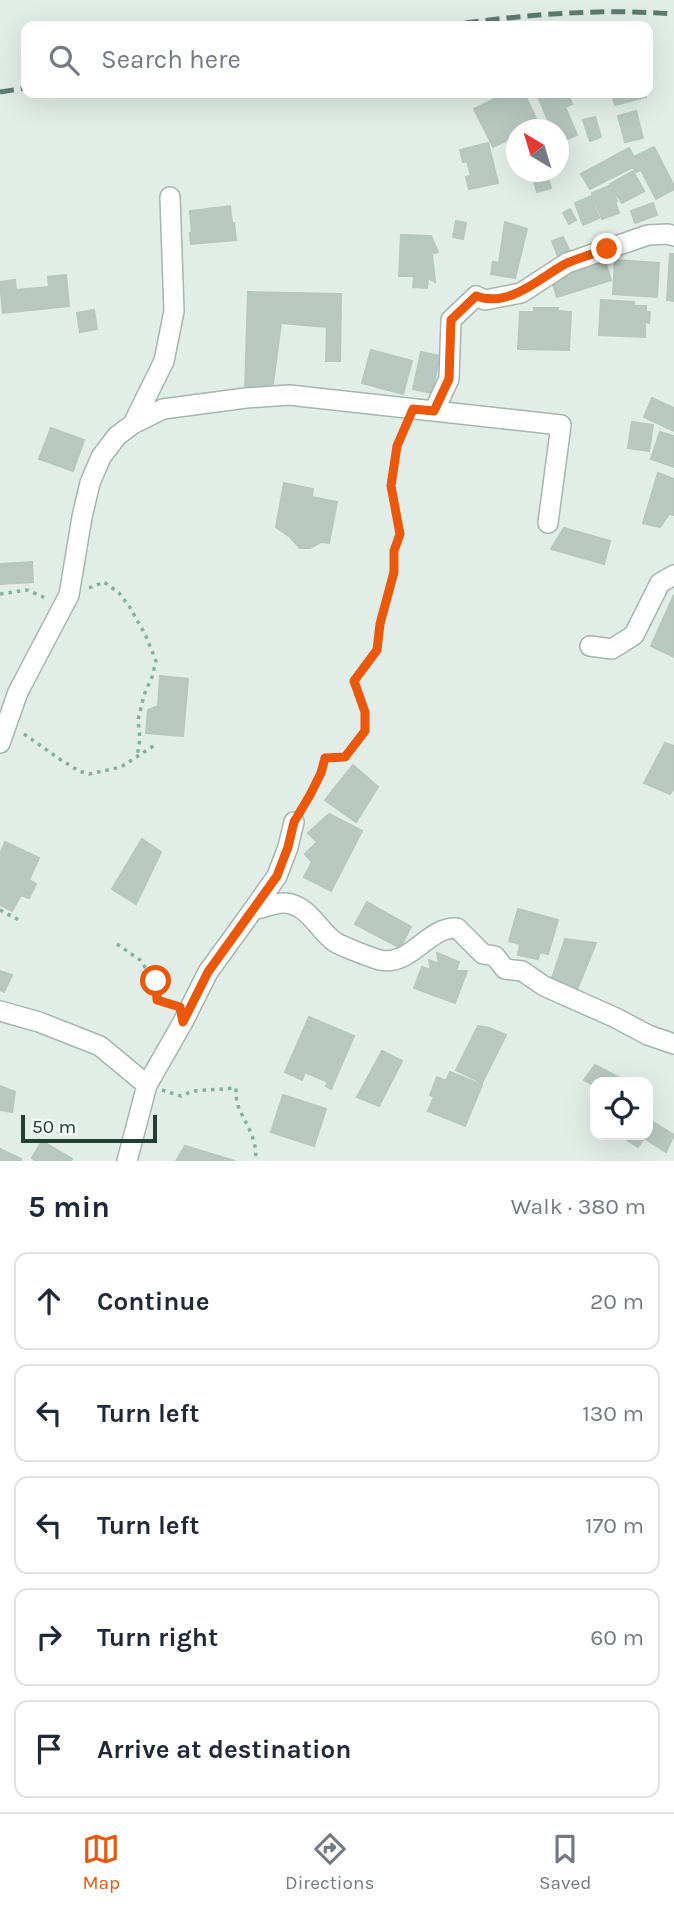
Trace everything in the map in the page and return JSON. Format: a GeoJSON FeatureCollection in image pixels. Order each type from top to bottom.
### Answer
{"type":"FeatureCollection","features":[{"type":"Feature","properties":{"kind":"street"},"geometry":{"type":"LineString","coordinates":[[133,424],[163,361],[174,311],[170,197]]}},
{"type":"Feature","properties":{"kind":"street"},"geometry":{"type":"LineString","coordinates":[[434,411],[449,379],[451,320],[476,296],[485,300],[522,293],[567,263],[648,234],[668,233],[674,236]]}},
{"type":"Feature","properties":{"kind":"street"},"geometry":{"type":"LineString","coordinates":[[0,743],[24,680],[69,594],[90,483],[101,457],[117,436],[133,424],[163,409],[289,395],[561,425],[548,523]]}},
{"type":"Feature","properties":{"kind":"street"},"geometry":{"type":"LineString","coordinates":[[590,646],[612,649],[634,635],[660,583],[674,575]]}},
{"type":"Feature","properties":{"kind":"street"},"geometry":{"type":"LineString","coordinates":[[127,1161],[146,1085],[183,1022],[208,972],[277,876],[294,822]]}},
{"type":"Feature","properties":{"kind":"street"},"geometry":{"type":"LineString","coordinates":[[253,910],[284,902],[303,909],[335,942],[380,960],[393,960],[406,955],[444,929],[457,928],[483,954],[495,956],[505,969],[522,971],[544,986],[648,1035],[674,1044]]}},
{"type":"Feature","properties":{"kind":"street"},"geometry":{"type":"LineString","coordinates":[[0,1012],[39,1022],[100,1046],[146,1085]]}},
{"type":"Feature","properties":{"kind":"path"},"geometry":{"type":"LineString","coordinates":[[294,822],[321,773],[325,758],[345,757],[365,731],[365,712],[354,681],[377,650],[380,624],[394,572],[394,551],[400,534],[391,486],[397,446],[413,409]]}},
{"type":"Feature","properties":{"kind":"path"},"geometry":{"type":"LineString","coordinates":[[0,594],[27,590],[50,600],[104,582],[119,593],[129,606],[156,661],[138,720],[140,739],[137,757]]}},
{"type":"Feature","properties":{"kind":"path"},"geometry":{"type":"LineString","coordinates":[[7,724],[79,771],[89,774],[121,767],[155,746]]}},
{"type":"Feature","properties":{"kind":"path"},"geometry":{"type":"LineString","coordinates":[[0,910],[19,920]]}},
{"type":"Feature","properties":{"kind":"path"},"geometry":{"type":"LineString","coordinates":[[117,943],[139,960],[156,981],[157,1000],[180,1007],[183,1022]]}},
{"type":"Feature","properties":{"kind":"path"},"geometry":{"type":"LineString","coordinates":[[146,1085],[181,1096],[192,1091],[236,1088],[237,1103],[253,1137],[255,1161]]}},
{"type":"Feature","properties":{"kind":"building"},"geometry":{"type":"Polygon","coordinates":[[[497,98],[526,98],[536,119],[506,119],[506,141],[493,147],[474,109],[497,98]]]}},
{"type":"Feature","properties":{"kind":"building"},"geometry":{"type":"Polygon","coordinates":[[[539,98],[569,98],[572,104],[565,107],[577,135],[569,138],[569,119],[547,119],[539,98]]]}},
{"type":"Feature","properties":{"kind":"building"},"geometry":{"type":"Polygon","coordinates":[[[613,98],[642,98],[615,105],[613,98]]]}},
{"type":"Feature","properties":{"kind":"building"},"geometry":{"type":"Polygon","coordinates":[[[636,111],[643,138],[625,142],[618,116],[636,111]]]}},
{"type":"Feature","properties":{"kind":"building"},"geometry":{"type":"Polygon","coordinates":[[[595,117],[601,137],[590,141],[583,120],[595,117]]]}},
{"type":"Feature","properties":{"kind":"building"},"geometry":{"type":"Polygon","coordinates":[[[488,143],[498,183],[469,189],[466,177],[471,176],[467,161],[463,162],[460,150],[488,143]]]}},
{"type":"Feature","properties":{"kind":"building"},"geometry":{"type":"Polygon","coordinates":[[[654,147],[674,186],[674,189],[656,199],[641,170],[636,172],[633,167],[590,189],[581,174],[629,148],[634,157],[654,147]]]}},
{"type":"Feature","properties":{"kind":"building"},"geometry":{"type":"Polygon","coordinates":[[[633,171],[644,191],[622,203],[610,184],[633,171]]]}},
{"type":"Feature","properties":{"kind":"building"},"geometry":{"type":"Polygon","coordinates":[[[534,182],[549,182],[551,188],[537,192],[534,182]]]}},
{"type":"Feature","properties":{"kind":"building"},"geometry":{"type":"Polygon","coordinates":[[[611,185],[619,213],[602,219],[592,193],[611,185]]]}},
{"type":"Feature","properties":{"kind":"building"},"geometry":{"type":"Polygon","coordinates":[[[591,196],[599,218],[583,225],[575,203],[591,196]]]}},
{"type":"Feature","properties":{"kind":"building"},"geometry":{"type":"Polygon","coordinates":[[[653,203],[657,215],[635,223],[631,211],[653,203]]]}},
{"type":"Feature","properties":{"kind":"building"},"geometry":{"type":"Polygon","coordinates":[[[230,206],[236,240],[191,244],[190,211],[230,206]]]}},
{"type":"Feature","properties":{"kind":"building"},"geometry":{"type":"Polygon","coordinates":[[[570,209],[576,220],[569,224],[563,213],[570,209]]]}},
{"type":"Feature","properties":{"kind":"building"},"geometry":{"type":"Polygon","coordinates":[[[456,221],[466,223],[463,239],[453,237],[456,221]]]}},
{"type":"Feature","properties":{"kind":"building"},"geometry":{"type":"Polygon","coordinates":[[[505,222],[527,229],[515,278],[491,274],[493,262],[499,263],[505,222]]]}},
{"type":"Feature","properties":{"kind":"building"},"geometry":{"type":"Polygon","coordinates":[[[401,235],[431,236],[438,252],[432,254],[435,282],[428,278],[427,288],[413,287],[414,276],[399,276],[401,235]]]}},
{"type":"Feature","properties":{"kind":"building"},"geometry":{"type":"Polygon","coordinates":[[[563,237],[571,254],[559,259],[552,241],[563,237]]]}},
{"type":"Feature","properties":{"kind":"building"},"geometry":{"type":"Polygon","coordinates":[[[670,254],[674,254],[674,301],[667,300],[670,254]]]}},
{"type":"Feature","properties":{"kind":"building"},"geometry":{"type":"Polygon","coordinates":[[[615,260],[659,263],[657,297],[613,294],[615,260]]]}},
{"type":"Feature","properties":{"kind":"building"},"geometry":{"type":"Polygon","coordinates":[[[605,261],[611,280],[557,297],[551,279],[605,261]]]}},
{"type":"Feature","properties":{"kind":"building"},"geometry":{"type":"Polygon","coordinates":[[[66,275],[69,306],[3,313],[0,282],[15,280],[16,290],[49,287],[48,277],[66,275]]]}},
{"type":"Feature","properties":{"kind":"building"},"geometry":{"type":"Polygon","coordinates":[[[248,292],[341,294],[340,361],[326,361],[327,327],[281,323],[273,384],[245,390],[248,292]]]}},
{"type":"Feature","properties":{"kind":"building"},"geometry":{"type":"Polygon","coordinates":[[[601,300],[634,302],[634,306],[646,306],[646,312],[650,312],[649,323],[645,322],[645,337],[599,335],[601,300]]]}},
{"type":"Feature","properties":{"kind":"building"},"geometry":{"type":"Polygon","coordinates":[[[534,308],[558,308],[557,311],[571,312],[569,350],[518,349],[520,312],[534,312],[534,308]]]}},
{"type":"Feature","properties":{"kind":"building"},"geometry":{"type":"Polygon","coordinates":[[[94,310],[97,329],[80,332],[77,313],[94,310]]]}},
{"type":"Feature","properties":{"kind":"building"},"geometry":{"type":"Polygon","coordinates":[[[371,350],[412,361],[403,394],[362,383],[371,350]]]}},
{"type":"Feature","properties":{"kind":"building"},"geometry":{"type":"Polygon","coordinates":[[[421,352],[440,356],[432,393],[413,389],[421,352]]]}},
{"type":"Feature","properties":{"kind":"building"},"geometry":{"type":"Polygon","coordinates":[[[652,398],[674,408],[674,431],[644,417],[652,398]]]}},
{"type":"Feature","properties":{"kind":"building"},"geometry":{"type":"Polygon","coordinates":[[[632,422],[653,425],[649,451],[628,448],[632,422]]]}},
{"type":"Feature","properties":{"kind":"building"},"geometry":{"type":"Polygon","coordinates":[[[51,428],[84,440],[73,471],[39,459],[51,428]]]}},
{"type":"Feature","properties":{"kind":"building"},"geometry":{"type":"Polygon","coordinates":[[[660,432],[674,436],[674,467],[651,459],[660,432]]]}},
{"type":"Feature","properties":{"kind":"building"},"geometry":{"type":"Polygon","coordinates":[[[658,473],[674,479],[674,515],[669,514],[660,527],[643,523],[658,473]]]}},
{"type":"Feature","properties":{"kind":"building"},"geometry":{"type":"Polygon","coordinates":[[[284,483],[313,489],[312,497],[337,502],[329,543],[321,542],[310,548],[300,548],[276,527],[284,483]]]}},
{"type":"Feature","properties":{"kind":"building"},"geometry":{"type":"Polygon","coordinates":[[[564,528],[610,541],[604,564],[551,549],[564,528]]]}},
{"type":"Feature","properties":{"kind":"building"},"geometry":{"type":"Polygon","coordinates":[[[32,562],[33,582],[0,584],[0,564],[32,562]]]}},
{"type":"Feature","properties":{"kind":"building"},"geometry":{"type":"Polygon","coordinates":[[[674,595],[674,657],[651,646],[674,595]]]}},
{"type":"Feature","properties":{"kind":"building"},"geometry":{"type":"Polygon","coordinates":[[[160,676],[188,679],[183,736],[146,733],[148,710],[158,706],[160,676]]]}},
{"type":"Feature","properties":{"kind":"building"},"geometry":{"type":"Polygon","coordinates":[[[665,743],[674,746],[674,788],[670,794],[644,783],[665,743]]]}},
{"type":"Feature","properties":{"kind":"building"},"geometry":{"type":"Polygon","coordinates":[[[353,765],[378,787],[356,822],[325,800],[353,765]]]}},
{"type":"Feature","properties":{"kind":"building"},"geometry":{"type":"Polygon","coordinates":[[[329,814],[362,831],[331,891],[304,877],[312,862],[305,854],[317,842],[308,833],[329,814]]]}},
{"type":"Feature","properties":{"kind":"building"},"geometry":{"type":"Polygon","coordinates":[[[142,839],[161,852],[136,904],[112,889],[142,839]]]}},
{"type":"Feature","properties":{"kind":"building"},"geometry":{"type":"Polygon","coordinates":[[[5,842],[39,858],[29,880],[36,884],[29,898],[21,895],[12,911],[0,905],[0,854],[5,842]]]}},
{"type":"Feature","properties":{"kind":"building"},"geometry":{"type":"Polygon","coordinates":[[[367,902],[411,927],[400,948],[355,924],[367,902]]]}},
{"type":"Feature","properties":{"kind":"building"},"geometry":{"type":"Polygon","coordinates":[[[518,909],[558,920],[548,954],[540,952],[538,959],[518,955],[520,944],[509,941],[518,909]]]}},
{"type":"Feature","properties":{"kind":"building"},"geometry":{"type":"Polygon","coordinates":[[[565,939],[596,943],[576,992],[552,978],[565,939]]]}},
{"type":"Feature","properties":{"kind":"building"},"geometry":{"type":"Polygon","coordinates":[[[437,953],[459,962],[456,971],[467,971],[455,1003],[414,988],[422,967],[431,970],[429,960],[439,964],[437,953]]]}},
{"type":"Feature","properties":{"kind":"building"},"geometry":{"type":"Polygon","coordinates":[[[0,971],[12,975],[4,992],[0,990],[0,971]]]}},
{"type":"Feature","properties":{"kind":"building"},"geometry":{"type":"Polygon","coordinates":[[[309,1017],[354,1036],[331,1089],[326,1086],[328,1082],[305,1072],[302,1080],[285,1072],[309,1017]]]}},
{"type":"Feature","properties":{"kind":"building"},"geometry":{"type":"Polygon","coordinates":[[[478,1026],[506,1035],[482,1083],[456,1070],[478,1026]]]}},
{"type":"Feature","properties":{"kind":"building"},"geometry":{"type":"Polygon","coordinates":[[[382,1051],[402,1061],[379,1106],[357,1097],[382,1051]]]}},
{"type":"Feature","properties":{"kind":"building"},"geometry":{"type":"Polygon","coordinates":[[[595,1065],[618,1077],[590,1077],[590,1083],[584,1080],[595,1065]]]}},
{"type":"Feature","properties":{"kind":"building"},"geometry":{"type":"Polygon","coordinates":[[[450,1072],[482,1085],[465,1126],[428,1111],[434,1097],[430,1095],[437,1077],[446,1081],[450,1072]]]}},
{"type":"Feature","properties":{"kind":"building"},"geometry":{"type":"Polygon","coordinates":[[[0,1086],[15,1092],[12,1112],[0,1110],[0,1086]]]}},
{"type":"Feature","properties":{"kind":"building"},"geometry":{"type":"Polygon","coordinates":[[[283,1095],[326,1109],[314,1146],[271,1132],[283,1095]]]}},
{"type":"Feature","properties":{"kind":"building"},"geometry":{"type":"Polygon","coordinates":[[[653,1122],[674,1135],[666,1152],[647,1140],[653,1140],[653,1122]]]}},
{"type":"Feature","properties":{"kind":"building"},"geometry":{"type":"Polygon","coordinates":[[[627,1140],[643,1140],[638,1147],[627,1140]]]}},
{"type":"Feature","properties":{"kind":"building"},"geometry":{"type":"Polygon","coordinates":[[[42,1141],[72,1159],[71,1161],[36,1161],[32,1158],[42,1141]]]}},
{"type":"Feature","properties":{"kind":"building"},"geometry":{"type":"Polygon","coordinates":[[[185,1146],[235,1161],[176,1161],[185,1146]]]}},
{"type":"Feature","properties":{"kind":"building"},"geometry":{"type":"Polygon","coordinates":[[[0,1149],[21,1159],[20,1161],[0,1161],[0,1149]]]}},
{"type":"Feature","properties":{"kind":"railway"},"geometry":{"type":"LineString","coordinates":[[485,21],[559,14],[674,14]]}},
{"type":"Feature","properties":{"kind":"railway"},"geometry":{"type":"LineString","coordinates":[[0,92],[21,89]]}},
{"type":"Feature","properties":{"kind":"route"},"geometry":{"type":"LineString","coordinates":[[156,981],[157,1000],[180,1007],[183,1022],[208,972],[277,876],[294,822],[321,773],[325,758],[345,757],[365,731],[365,712],[354,681],[377,650],[380,624],[394,572],[394,551],[400,534],[391,486],[397,446],[413,409],[434,411],[449,379],[451,320],[476,296],[485,300],[522,293],[567,263],[607,249]]}}]}
